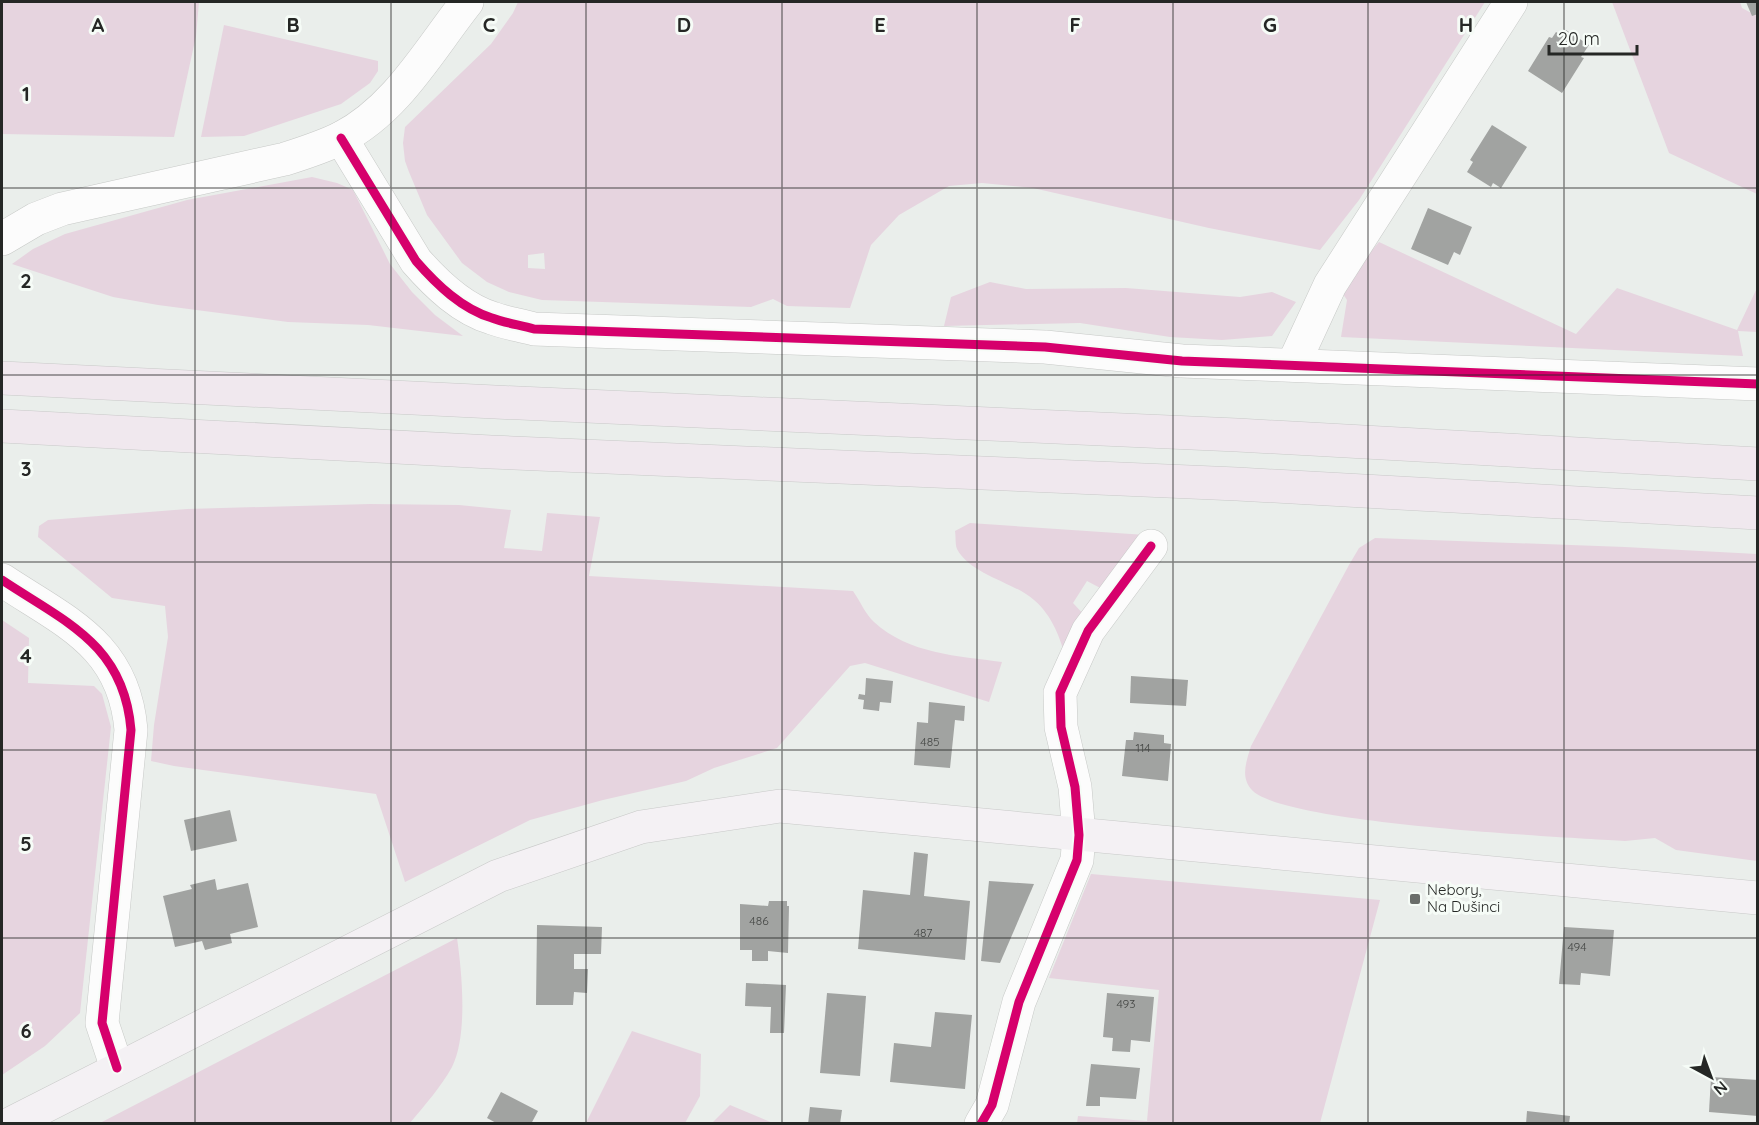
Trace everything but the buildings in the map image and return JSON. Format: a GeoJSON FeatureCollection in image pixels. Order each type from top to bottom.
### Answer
{"type":"FeatureCollection","features":[{"type":"Feature","properties":{"kind":"highway"},"geometry":{"type":"LineString","coordinates":[[2,378],[1237,435],[1758,464]]}},
{"type":"Feature","properties":{"kind":"highway"},"geometry":{"type":"LineString","coordinates":[[2,426],[491,452],[1237,484],[1758,513]]}},
{"type":"Feature","properties":{"kind":"main road"},"geometry":{"type":"LineString","coordinates":[[10,1124],[498,876],[641,827],[780,806],[1758,898]]}},
{"type":"Feature","properties":{"kind":"street"},"geometry":{"type":"LineString","coordinates":[[2,239],[36,219],[62,209],[285,159],[341,138],[363,124],[401,91],[467,2]]}},
{"type":"Feature","properties":{"kind":"street"},"geometry":{"type":"LineString","coordinates":[[1293,365],[1329,285],[1511,2]]}},
{"type":"Feature","properties":{"kind":"street"},"geometry":{"type":"LineString","coordinates":[[341,138],[416,261],[432,279],[458,301],[490,318],[534,329],[1045,347],[1182,361],[1758,384]]}},
{"type":"Feature","properties":{"kind":"street"},"geometry":{"type":"LineString","coordinates":[[981,1124],[992,1105],[1019,1002],[1077,861],[1079,835],[1075,787],[1061,727],[1060,693],[1088,632],[1151,546]]}},
{"type":"Feature","properties":{"kind":"street"},"geometry":{"type":"LineString","coordinates":[[2,580],[85,635],[100,649],[112,664],[126,697],[131,730],[102,1023],[117,1068]]}},
{"type":"Feature","properties":{"kind":"shaded area"},"geometry":{"type":"Polygon","coordinates":[[[2,2],[199,2],[196,36],[174,137],[2,134],[2,2]]]}},
{"type":"Feature","properties":{"kind":"shaded area"},"geometry":{"type":"Polygon","coordinates":[[[518,2],[1485,2],[1359,200],[1320,250],[1209,228],[1033,188],[982,183],[949,186],[899,215],[871,245],[850,308],[787,306],[773,299],[751,307],[542,300],[509,292],[487,282],[462,263],[427,215],[405,161],[403,143],[405,127],[491,44],[518,2]],[[544,253],[528,255],[528,268],[545,269],[544,253]]]}},
{"type":"Feature","properties":{"kind":"shaded area"},"geometry":{"type":"Polygon","coordinates":[[[1612,2],[1740,2],[1742,8],[1757,16],[1757,194],[1669,153],[1612,2]]]}},
{"type":"Feature","properties":{"kind":"shaded area"},"geometry":{"type":"Polygon","coordinates":[[[224,25],[378,61],[378,71],[370,83],[341,104],[244,136],[201,137],[224,25]]]}},
{"type":"Feature","properties":{"kind":"shaded area"},"geometry":{"type":"Polygon","coordinates":[[[312,177],[337,183],[353,190],[390,264],[412,292],[435,315],[463,336],[368,325],[288,322],[158,305],[113,297],[12,264],[33,249],[65,234],[187,200],[312,177]]]}},
{"type":"Feature","properties":{"kind":"shaded area"},"geometry":{"type":"Polygon","coordinates":[[[1379,242],[1576,334],[1617,288],[1737,330],[1757,288],[1757,332],[1738,331],[1743,356],[1341,337],[1347,300],[1343,294],[1361,263],[1379,242]]]}},
{"type":"Feature","properties":{"kind":"shaded area"},"geometry":{"type":"Polygon","coordinates":[[[990,282],[1026,289],[1126,288],[1240,297],[1272,292],[1296,302],[1272,336],[1222,340],[1170,337],[1080,323],[944,326],[951,297],[990,282]]]}},
{"type":"Feature","properties":{"kind":"shaded area"},"geometry":{"type":"Polygon","coordinates":[[[370,504],[459,505],[511,510],[504,548],[542,551],[547,513],[600,517],[589,576],[853,591],[874,622],[903,641],[935,652],[1002,662],[989,702],[865,663],[850,666],[777,748],[714,768],[686,781],[530,820],[405,882],[376,794],[151,761],[154,725],[168,637],[165,606],[112,598],[38,537],[39,526],[48,520],[187,509],[370,504]]]}},
{"type":"Feature","properties":{"kind":"shaded area"},"geometry":{"type":"Polygon","coordinates":[[[970,523],[1146,535],[1104,590],[1087,581],[1073,603],[1086,617],[1065,655],[1051,621],[1034,600],[1018,589],[979,570],[970,564],[957,549],[955,531],[970,523]]]}},
{"type":"Feature","properties":{"kind":"shaded area"},"geometry":{"type":"Polygon","coordinates":[[[1375,538],[1757,554],[1757,861],[1676,850],[1655,838],[1625,841],[1426,827],[1366,820],[1273,801],[1251,789],[1245,773],[1251,746],[1359,548],[1375,538]]]}},
{"type":"Feature","properties":{"kind":"shaded area"},"geometry":{"type":"Polygon","coordinates":[[[2,620],[29,638],[28,683],[94,686],[102,694],[111,727],[80,1013],[45,1046],[2,1075],[2,620]]]}},
{"type":"Feature","properties":{"kind":"shaded area"},"geometry":{"type":"Polygon","coordinates":[[[1091,874],[1380,900],[1320,1123],[1077,1123],[1078,1116],[1147,1121],[1159,990],[1049,978],[1091,874]]]}},
{"type":"Feature","properties":{"kind":"shaded area"},"geometry":{"type":"Polygon","coordinates":[[[457,938],[461,968],[462,1021],[457,1054],[443,1082],[410,1123],[100,1123],[457,938]]]}},
{"type":"Feature","properties":{"kind":"shaded area"},"geometry":{"type":"Polygon","coordinates":[[[632,1031],[701,1054],[700,1096],[685,1123],[586,1123],[632,1031]]]}},
{"type":"Feature","properties":{"kind":"shaded area"},"geometry":{"type":"Polygon","coordinates":[[[730,1105],[773,1123],[712,1123],[730,1105]]]}},
{"type":"Feature","properties":{"kind":"cycle path"},"geometry":{"type":"LineString","coordinates":[[341,138],[416,261],[433,279],[470,309],[502,321],[534,329],[1045,347],[1182,361],[1758,384]]}},
{"type":"Feature","properties":{"kind":"cycle path"},"geometry":{"type":"LineString","coordinates":[[981,1124],[992,1105],[1019,1002],[1077,860],[1079,835],[1075,787],[1061,727],[1060,693],[1088,631],[1151,546]]}},
{"type":"Feature","properties":{"kind":"cycle path"},"geometry":{"type":"LineString","coordinates":[[2,580],[69,623],[88,638],[117,676],[126,701],[131,730],[102,1023],[117,1068]]}},
{"type":"Feature","properties":{"kind":"place","name":"Nebory, Na Dušinci"},"geometry":{"type":"Point","coordinates":[1415,899]}}]}
